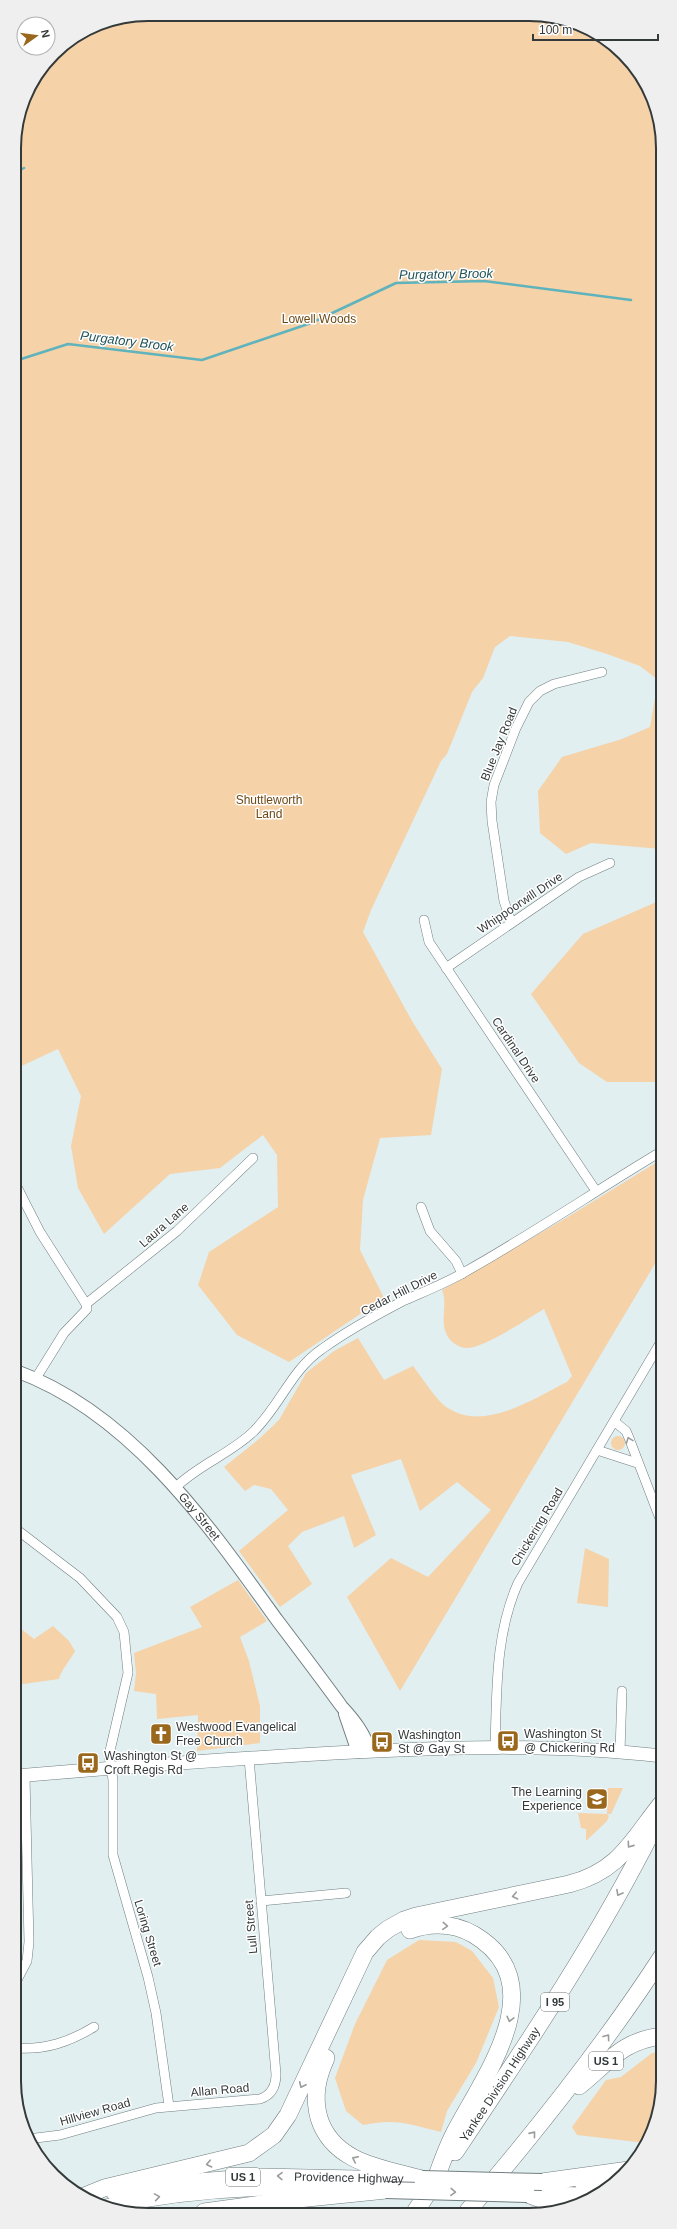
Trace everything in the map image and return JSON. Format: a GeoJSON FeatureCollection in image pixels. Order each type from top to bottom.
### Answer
{"type":"FeatureCollection","features":[{"type":"Feature","properties":{"kind":"highway"},"geometry":{"type":"LineString","coordinates":[[90,2194],[104,2188],[238,2157],[265,2143],[274,2135],[288,2114],[358,1964],[378,1937],[399,1922],[416,1916],[569,1884],[590,1878],[609,1867],[622,1856],[656,1811]]}},
{"type":"Feature","properties":{"kind":"highway","name":"Yankee Division Highway"},"geometry":{"type":"LineString","coordinates":[[417,2208],[427,2183],[580,1962],[625,1883],[656,1821]]}},
{"type":"Feature","properties":{"kind":"highway"},"geometry":{"type":"LineString","coordinates":[[427,2183],[475,2097],[504,2036],[512,2008],[510,1981],[498,1956],[478,1937],[454,1926],[430,1925],[406,1931],[391,1940],[376,1954],[322,2067],[317,2083],[316,2108],[321,2126],[332,2142],[347,2155],[364,2164],[427,2183],[606,2182]]}},
{"type":"Feature","properties":{"kind":"highway"},"geometry":{"type":"LineString","coordinates":[[470,2208],[559,2102],[610,2033],[656,1965]]}},
{"type":"Feature","properties":{"kind":"highway","name":"US 1"},"geometry":{"type":"LineString","coordinates":[[559,2102],[596,2073],[619,2051],[636,2042],[656,2038]]}},
{"type":"Feature","properties":{"kind":"highway"},"geometry":{"type":"LineString","coordinates":[[484,2208],[508,2164]]}},
{"type":"Feature","properties":{"kind":"highway"},"geometry":{"type":"LineString","coordinates":[[542,2182],[617,2172]]}},
{"type":"Feature","properties":{"kind":"highway"},"geometry":{"type":"LineString","coordinates":[[231,2208],[298,2198],[386,2190]]}},
{"type":"Feature","properties":{"kind":"highway","name":"Providence Highway"},"geometry":{"type":"LineString","coordinates":[[386,2190],[583,2196]]}},
{"type":"Feature","properties":{"kind":"highway"},"geometry":{"type":"LineString","coordinates":[[527,2194],[557,2205]]}},
{"type":"Feature","properties":{"kind":"main road"},"geometry":{"type":"LineString","coordinates":[[21,1776],[249,1758],[364,1751],[495,1746],[558,1748],[656,1756]]}},
{"type":"Feature","properties":{"kind":"main road","name":"Providence Highway"},"geometry":{"type":"LineString","coordinates":[[97,2197],[153,2186],[230,2178],[276,2176],[404,2177]]}},
{"type":"Feature","properties":{"kind":"main road","name":"Providence Highway"},"geometry":{"type":"LineString","coordinates":[[118,2205],[171,2195],[232,2189],[298,2187],[386,2190]]}},
{"type":"Feature","properties":{"kind":"street","name":"Blue Jay Road"},"geometry":{"type":"LineString","coordinates":[[511,922],[504,901],[492,821],[491,802],[494,785],[516,728],[529,702],[540,691],[554,684],[602,672]]}},
{"type":"Feature","properties":{"kind":"street","name":"Whippoorwill Drive"},"geometry":{"type":"LineString","coordinates":[[446,968],[511,922],[579,877],[610,863]]}},
{"type":"Feature","properties":{"kind":"street","name":"Cardinal Drive"},"geometry":{"type":"LineString","coordinates":[[424,920],[429,942],[596,1191]]}},
{"type":"Feature","properties":{"kind":"street","name":"Cedar Hill Drive"},"geometry":{"type":"LineString","coordinates":[[175,1488],[190,1475],[219,1458],[252,1433],[269,1414],[294,1375],[322,1348],[387,1310],[462,1274],[656,1155]]}},
{"type":"Feature","properties":{"kind":"street","name":"Laura Lane"},"geometry":{"type":"LineString","coordinates":[[36,1378],[64,1333],[84,1314],[87,1309],[86,1304],[177,1231],[253,1158]]}},
{"type":"Feature","properties":{"kind":"street"},"geometry":{"type":"LineString","coordinates":[[21,1193],[40,1232],[86,1304]]}},
{"type":"Feature","properties":{"kind":"street"},"geometry":{"type":"LineString","coordinates":[[421,1207],[430,1231],[456,1261],[462,1274]]}},
{"type":"Feature","properties":{"kind":"street","name":"Chickering Road"},"geometry":{"type":"LineString","coordinates":[[495,1746],[498,1664],[506,1613],[518,1583],[615,1422],[656,1350]]}},
{"type":"Feature","properties":{"kind":"street","name":"Gay Street"},"geometry":{"type":"LineString","coordinates":[[21,1373],[36,1378],[71,1397],[98,1416],[133,1445],[175,1488],[233,1557],[342,1707],[361,1730],[364,1751]]}},
{"type":"Feature","properties":{"kind":"street"},"geometry":{"type":"LineString","coordinates":[[615,1422],[626,1432],[656,1509]]}},
{"type":"Feature","properties":{"kind":"street"},"geometry":{"type":"LineString","coordinates":[[597,1450],[637,1462]]}},
{"type":"Feature","properties":{"kind":"street","name":"Loring Street"},"geometry":{"type":"LineString","coordinates":[[21,1533],[80,1578],[117,1617],[124,1632],[128,1673],[126,1691],[114,1726],[109,1755],[113,1780],[113,1855],[148,1977],[156,2013],[169,2106]]}},
{"type":"Feature","properties":{"kind":"street"},"geometry":{"type":"LineString","coordinates":[[620,1752],[622,1692]]}},
{"type":"Feature","properties":{"kind":"street","name":"Lull Street"},"geometry":{"type":"LineString","coordinates":[[249,1758],[276,2074],[274,2087],[270,2093]]}},
{"type":"Feature","properties":{"kind":"street"},"geometry":{"type":"LineString","coordinates":[[21,1776],[29,1942],[26,1961],[21,1972]]}},
{"type":"Feature","properties":{"kind":"street"},"geometry":{"type":"LineString","coordinates":[[261,1901],[346,1893]]}},
{"type":"Feature","properties":{"kind":"street"},"geometry":{"type":"LineString","coordinates":[[21,2048],[56,2045],[73,2040],[94,2027]]}},
{"type":"Feature","properties":{"kind":"street","name":"Allan Road"},"geometry":{"type":"LineString","coordinates":[[169,2106],[260,2099],[270,2093]]}},
{"type":"Feature","properties":{"kind":"street","name":"Hillview Road"},"geometry":{"type":"LineString","coordinates":[[35,2138],[60,2135],[136,2113],[169,2106]]}},
{"type":"Feature","properties":{"kind":"green space","name":"Lowell Woods"},"geometry":{"type":"Polygon","coordinates":[[[537,21],[554,23],[585,34],[600,42],[619,58],[639,84],[654,123],[656,140],[656,678],[640,666],[568,642],[510,636],[495,647],[483,678],[472,692],[447,754],[441,761],[371,910],[363,932],[412,1021],[442,1069],[431,1135],[380,1138],[363,1200],[360,1250],[384,1298],[289,1362],[237,1335],[198,1285],[209,1252],[278,1207],[277,1155],[263,1135],[220,1168],[170,1174],[104,1234],[78,1188],[71,1146],[81,1096],[58,1049],[21,1066],[21,140],[25,115],[34,92],[53,64],[77,42],[115,25],[131,22],[537,21]]]}},
{"type":"Feature","properties":{"kind":"green space","name":"Lowell Woods"},"geometry":{"type":"Polygon","coordinates":[[[656,692],[656,849],[591,843],[566,854],[540,833],[538,791],[562,757],[622,739],[650,727],[656,692]]]}},
{"type":"Feature","properties":{"kind":"green space"},"geometry":{"type":"Polygon","coordinates":[[[656,902],[656,1080],[654,1082],[607,1082],[579,1063],[531,994],[583,934],[656,902]]]}},
{"type":"Feature","properties":{"kind":"green space"},"geometry":{"type":"Polygon","coordinates":[[[656,1163],[656,1262],[400,1691],[347,1597],[391,1558],[428,1577],[491,1510],[457,1482],[420,1511],[401,1459],[351,1475],[376,1535],[354,1548],[344,1516],[302,1532],[288,1546],[312,1584],[280,1607],[239,1551],[288,1510],[271,1489],[254,1485],[245,1491],[224,1467],[259,1439],[279,1420],[306,1373],[334,1351],[358,1338],[384,1380],[413,1366],[439,1401],[448,1408],[462,1414],[477,1416],[493,1415],[524,1404],[567,1382],[572,1376],[544,1309],[517,1326],[484,1343],[474,1347],[464,1348],[454,1344],[449,1339],[444,1328],[444,1295],[442,1290],[566,1218],[656,1163]]]}},
{"type":"Feature","properties":{"kind":"green space"},"geometry":{"type":"Polygon","coordinates":[[[618,1436],[623,1438],[625,1443],[623,1448],[618,1450],[613,1448],[611,1443],[613,1438],[618,1436]]]}},
{"type":"Feature","properties":{"kind":"green space"},"geometry":{"type":"Polygon","coordinates":[[[585,1548],[609,1559],[608,1607],[577,1603],[585,1548]]]}},
{"type":"Feature","properties":{"kind":"green space"},"geometry":{"type":"Polygon","coordinates":[[[238,1580],[267,1621],[240,1637],[249,1661],[260,1706],[260,1743],[197,1751],[198,1715],[157,1719],[156,1694],[134,1691],[136,1673],[134,1653],[202,1627],[190,1607],[238,1580]]]}},
{"type":"Feature","properties":{"kind":"green space"},"geometry":{"type":"Polygon","coordinates":[[[53,1626],[69,1641],[75,1651],[62,1671],[59,1679],[21,1684],[21,1629],[34,1639],[53,1626]]]}},
{"type":"Feature","properties":{"kind":"green space"},"geometry":{"type":"Polygon","coordinates":[[[608,1788],[623,1788],[611,1814],[607,1814],[608,1788]]]}},
{"type":"Feature","properties":{"kind":"green space"},"geometry":{"type":"Polygon","coordinates":[[[578,1813],[607,1814],[609,1816],[607,1821],[586,1841],[586,1829],[581,1828],[578,1813]]]}},
{"type":"Feature","properties":{"kind":"green space"},"geometry":{"type":"Polygon","coordinates":[[[419,1940],[456,1942],[472,1951],[493,1978],[499,2007],[476,2063],[447,2111],[441,2132],[411,2124],[394,2122],[363,2125],[346,2111],[335,2078],[355,2024],[387,1960],[419,1940]]]}},
{"type":"Feature","properties":{"kind":"green space"},"geometry":{"type":"Polygon","coordinates":[[[656,2052],[656,2089],[654,2106],[640,2142],[577,2135],[572,2127],[606,2080],[621,2077],[652,2053],[656,2052]]]}},
{"type":"Feature","properties":{"kind":"waterway","name":"Purgatory Brook"},"geometry":{"type":"LineString","coordinates":[[21,359],[68,344],[202,360],[311,323],[396,283],[484,281],[631,300]]}},
{"type":"Feature","properties":{"kind":"place","name":"Westwood Evangelical Free Church"},"geometry":{"type":"Point","coordinates":[161,1734]}},
{"type":"Feature","properties":{"kind":"place","name":"Washington St @ Chickering Rd"},"geometry":{"type":"Point","coordinates":[508,1741]}},
{"type":"Feature","properties":{"kind":"place","name":"Washington St @ Gay St"},"geometry":{"type":"Point","coordinates":[382,1742]}},
{"type":"Feature","properties":{"kind":"place","name":"Washington St @ Croft Regis Rd"},"geometry":{"type":"Point","coordinates":[88,1763]}},
{"type":"Feature","properties":{"kind":"place","name":"The Learning Experience"},"geometry":{"type":"Point","coordinates":[597,1799]}},
{"type":"Feature","properties":{"kind":"park label","name":"Shuttleworth Land"},"geometry":{"type":"Point","coordinates":[269,807]}}]}
